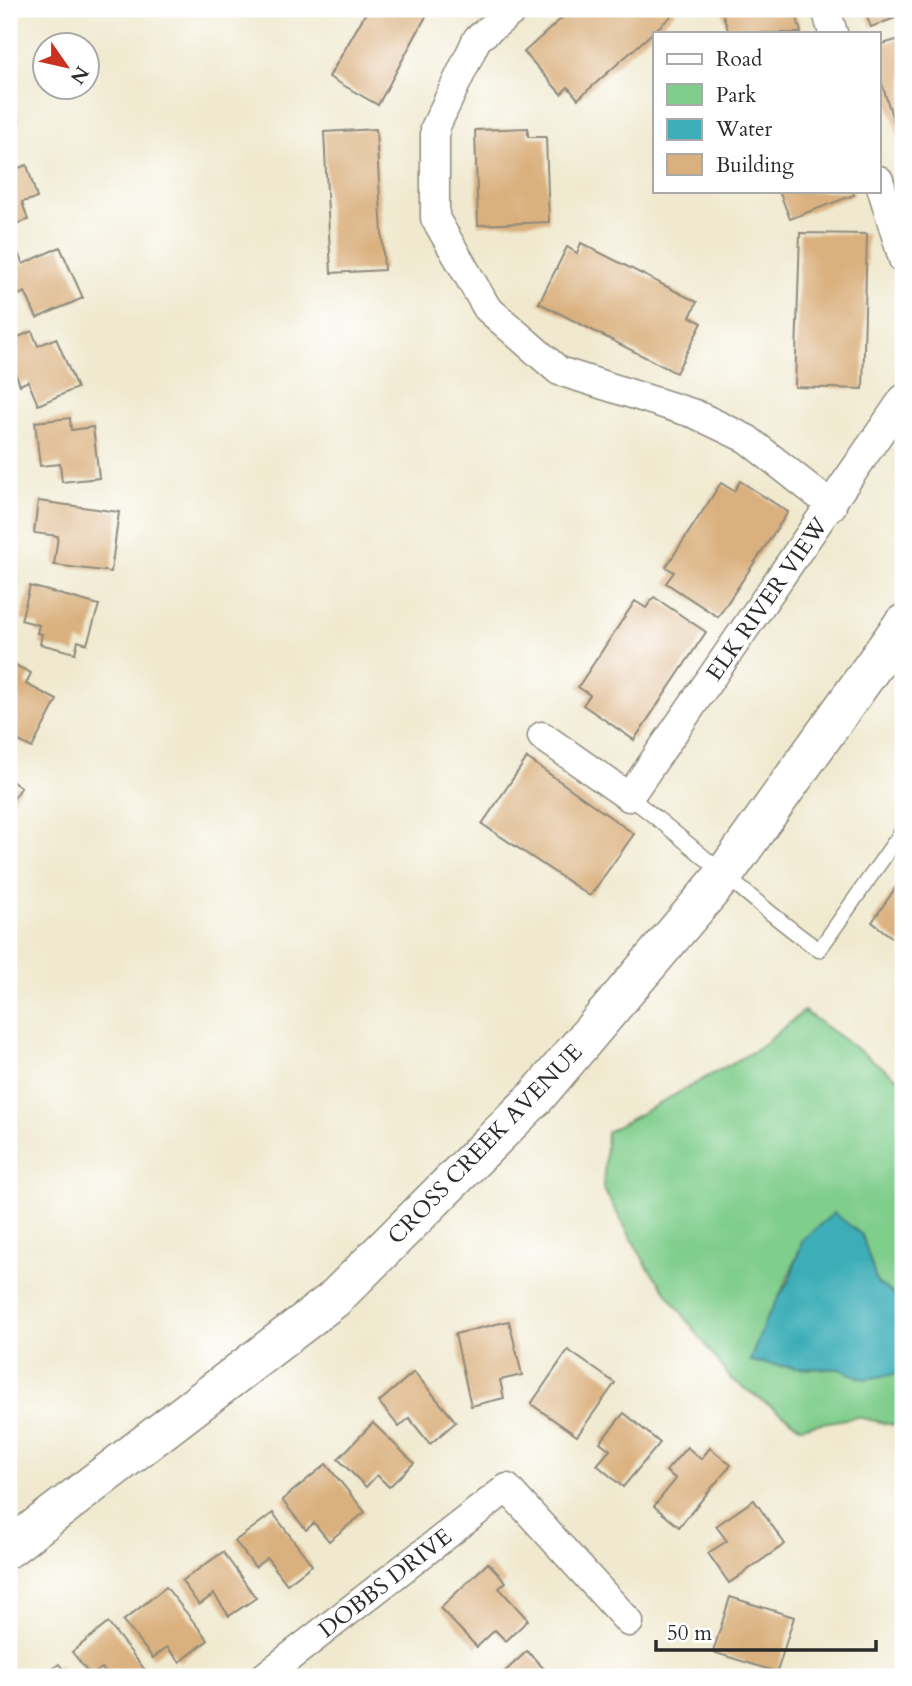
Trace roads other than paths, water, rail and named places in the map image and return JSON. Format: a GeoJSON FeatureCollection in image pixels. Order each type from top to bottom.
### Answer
{"type":"FeatureCollection","features":[{"type":"Feature","properties":{"kind":"street"},"geometry":{"type":"LineString","coordinates":[[515,9],[477,39],[435,128],[435,219],[487,308],[559,371],[633,397],[695,414],[747,439],[832,506]]}},
{"type":"Feature","properties":{"kind":"street"},"geometry":{"type":"LineString","coordinates":[[826,9],[833,32]]}},
{"type":"Feature","properties":{"kind":"street"},"geometry":{"type":"LineString","coordinates":[[880,183],[903,260]]}},
{"type":"Feature","properties":{"kind":"street","name":"ELK RIVER VIEW"},"geometry":{"type":"LineString","coordinates":[[629,797],[832,506],[903,399]]}},
{"type":"Feature","properties":{"kind":"street","name":"CROSS CREEK AVENUE"},"geometry":{"type":"LineString","coordinates":[[9,1548],[333,1300],[536,1097],[724,875],[903,624]]}},
{"type":"Feature","properties":{"kind":"street"},"geometry":{"type":"LineString","coordinates":[[542,736],[629,797]]}},
{"type":"Feature","properties":{"kind":"street","name":"DOBBS DRIVE"},"geometry":{"type":"LineString","coordinates":[[264,1677],[507,1488],[629,1622]]}},
{"type":"Feature","properties":{"kind":"lane"},"geometry":{"type":"LineString","coordinates":[[629,797],[679,832],[724,875],[819,950],[903,830]]}},
{"type":"Feature","properties":{"kind":"water"},"geometry":{"type":"Polygon","coordinates":[[[834,1213],[862,1235],[877,1283],[903,1300],[903,1373],[864,1379],[840,1369],[795,1368],[750,1361],[766,1319],[790,1279],[803,1239],[834,1213]]]}}]}
